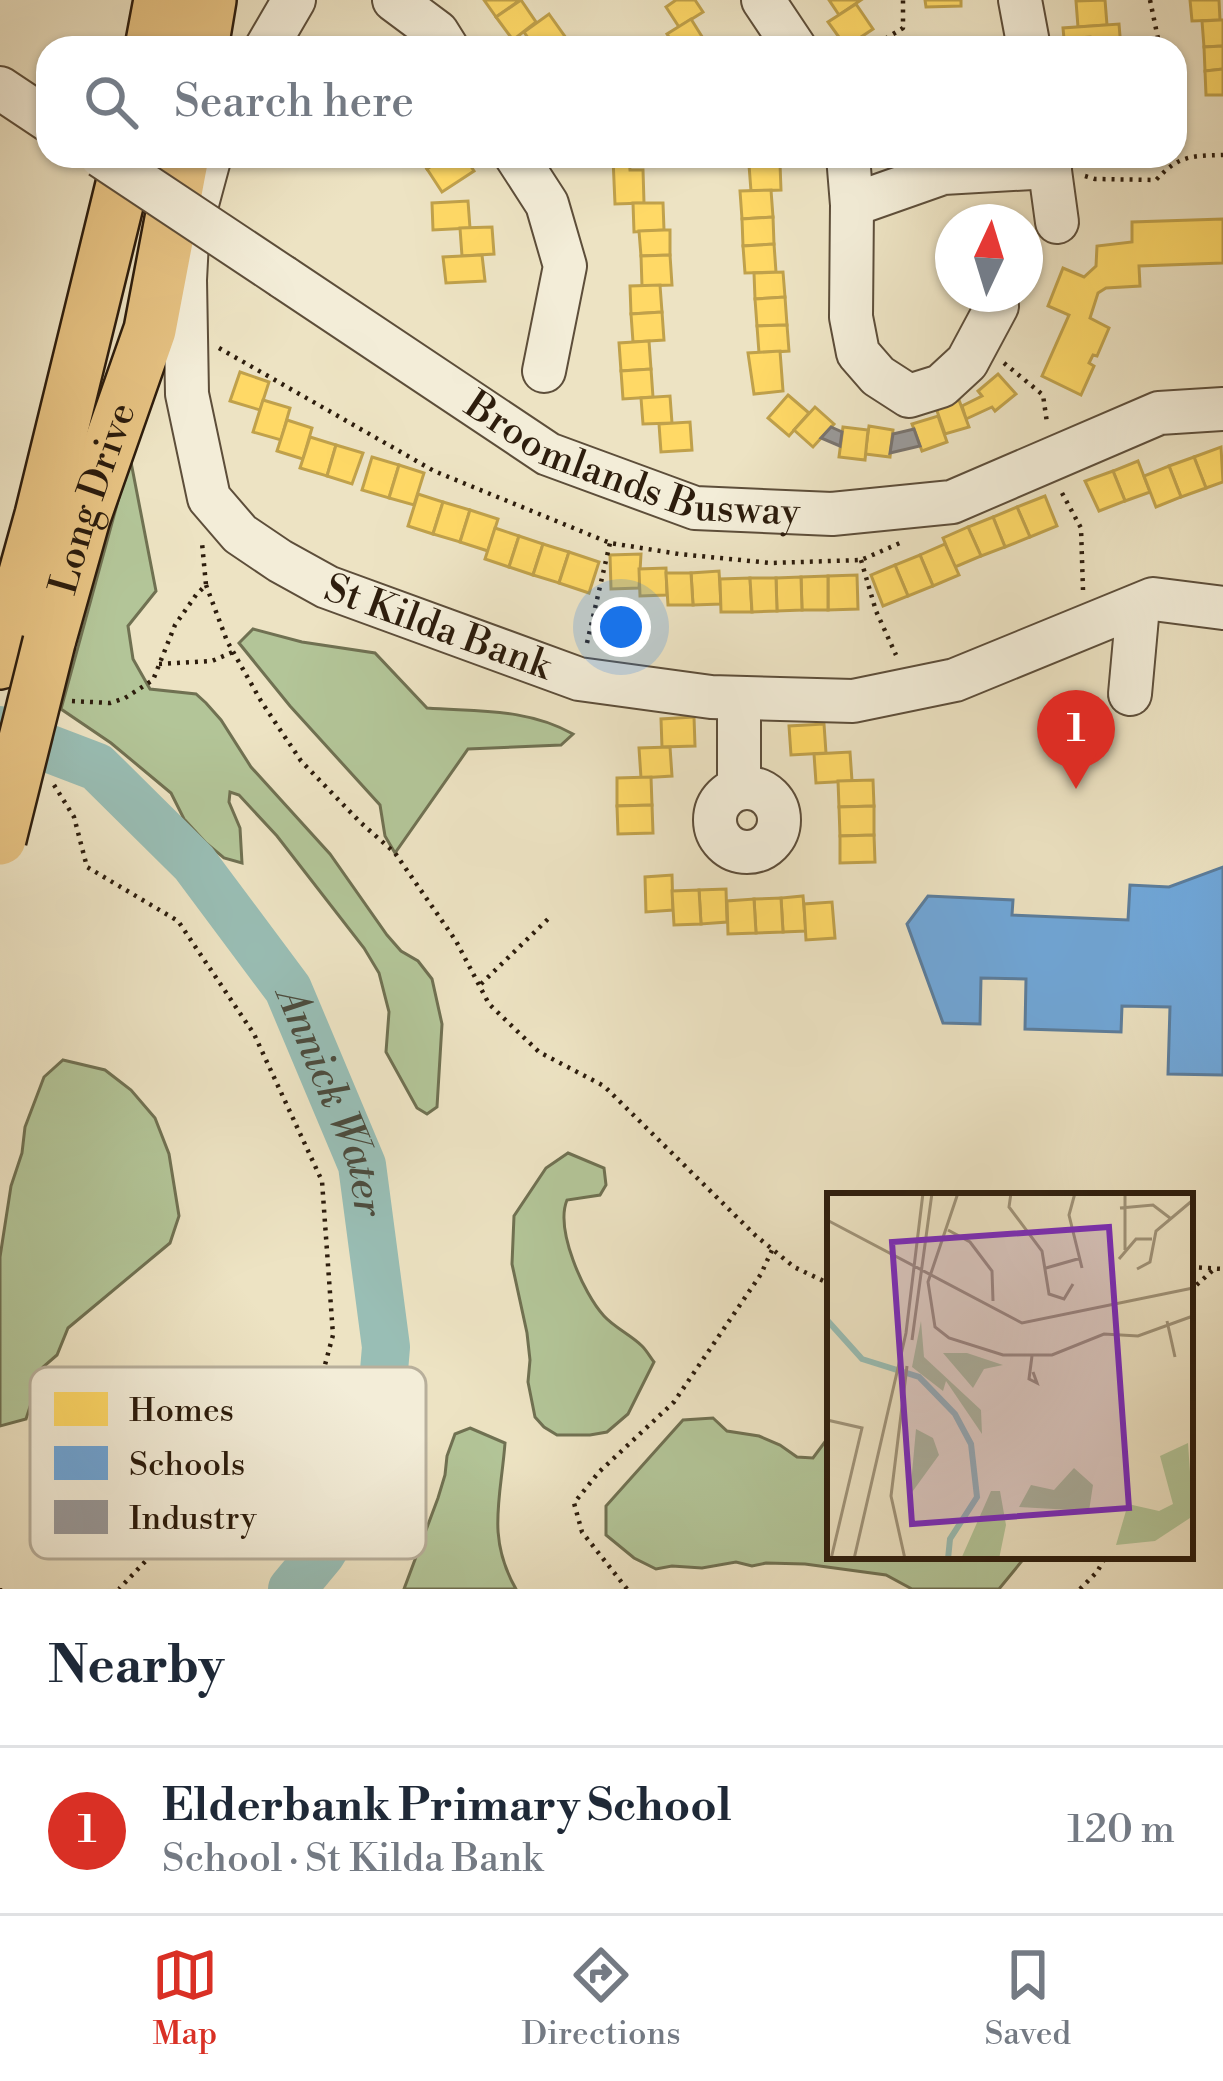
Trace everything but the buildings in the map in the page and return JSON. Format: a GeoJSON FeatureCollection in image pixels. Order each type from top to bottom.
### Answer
{"type":"FeatureCollection","features":[{"type":"Feature","properties":{"kind":"main road"},"geometry":{"type":"LineString","coordinates":[[153,36],[160,0]]}},
{"type":"Feature","properties":{"kind":"main road"},"geometry":{"type":"LineString","coordinates":[[204,36],[210,0]]}},
{"type":"Feature","properties":{"kind":"main road","name":"Long Drive"},"geometry":{"type":"LineString","coordinates":[[0,839],[20,646],[126,168]]}},
{"type":"Feature","properties":{"kind":"main road","name":"Long Drive"},"geometry":{"type":"LineString","coordinates":[[20,646],[84,518],[150,330],[181,168]]}},
{"type":"Feature","properties":{"kind":"street"},"geometry":{"type":"LineString","coordinates":[[273,36],[294,0]]}},
{"type":"Feature","properties":{"kind":"street"},"geometry":{"type":"LineString","coordinates":[[394,0],[439,36]]}},
{"type":"Feature","properties":{"kind":"street"},"geometry":{"type":"LineString","coordinates":[[763,0],[787,36]]}},
{"type":"Feature","properties":{"kind":"street"},"geometry":{"type":"LineString","coordinates":[[1020,0],[1027,36]]}},
{"type":"Feature","properties":{"kind":"street"},"geometry":{"type":"LineString","coordinates":[[0,88],[36,112]]}},
{"type":"Feature","properties":{"kind":"street","name":"Broomlands Busway"},"geometry":{"type":"LineString","coordinates":[[119,168],[548,454],[695,508],[832,514],[952,502],[1054,472],[1160,413],[1223,409]]}},
{"type":"Feature","properties":{"kind":"street"},"geometry":{"type":"LineString","coordinates":[[207,168],[188,241],[185,280],[187,394],[209,498]]}},
{"type":"Feature","properties":{"kind":"street"},"geometry":{"type":"LineString","coordinates":[[524,168],[547,204],[565,266],[544,370]]}},
{"type":"Feature","properties":{"kind":"street"},"geometry":{"type":"LineString","coordinates":[[849,168],[851,317],[858,353],[878,376],[909,396],[941,386],[967,362],[988,324]]}},
{"type":"Feature","properties":{"kind":"street"},"geometry":{"type":"LineString","coordinates":[[852,205],[943,173],[987,168]]}},
{"type":"Feature","properties":{"kind":"street"},"geometry":{"type":"LineString","coordinates":[[1050,168],[1057,222]]}},
{"type":"Feature","properties":{"kind":"street","name":"St Kilda Bank"},"geometry":{"type":"LineString","coordinates":[[209,498],[240,534],[327,587],[579,679],[711,697],[853,701],[955,680],[1154,599],[1223,608]]}},
{"type":"Feature","properties":{"kind":"street"},"geometry":{"type":"LineString","coordinates":[[1130,694],[1138,606]]}},
{"type":"Feature","properties":{"kind":"street"},"geometry":{"type":"LineString","coordinates":[[739,788],[740,698]]}},
{"type":"Feature","properties":{"kind":"path"},"geometry":{"type":"LineString","coordinates":[[890,36],[903,28],[903,0]]}},
{"type":"Feature","properties":{"kind":"path"},"geometry":{"type":"LineString","coordinates":[[1150,0],[1158,36]]}},
{"type":"Feature","properties":{"kind":"path"},"geometry":{"type":"LineString","coordinates":[[1187,156],[1223,154]]}},
{"type":"Feature","properties":{"kind":"path"},"geometry":{"type":"LineString","coordinates":[[1068,168],[1095,178],[1156,180],[1164,168]]}},
{"type":"Feature","properties":{"kind":"path"},"geometry":{"type":"LineString","coordinates":[[988,324],[1043,395],[1054,472],[1082,528],[1084,626]]}},
{"type":"Feature","properties":{"kind":"path"},"geometry":{"type":"LineString","coordinates":[[209,498],[201,506],[206,586],[233,652],[301,761],[395,853],[456,941],[490,1004],[539,1052],[604,1086],[755,1235],[794,1267],[827,1283]]}},
{"type":"Feature","properties":{"kind":"path"},"geometry":{"type":"LineString","coordinates":[[579,679],[610,543]]}},
{"type":"Feature","properties":{"kind":"path"},"geometry":{"type":"LineString","coordinates":[[861,560],[876,611],[912,689]]}},
{"type":"Feature","properties":{"kind":"path"},"geometry":{"type":"LineString","coordinates":[[72,701],[110,703],[153,680],[175,625],[206,586]]}},
{"type":"Feature","properties":{"kind":"path"},"geometry":{"type":"LineString","coordinates":[[159,664],[212,661],[233,652]]}},
{"type":"Feature","properties":{"kind":"path"},"geometry":{"type":"LineString","coordinates":[[51,780],[74,817],[87,867],[178,921],[254,1034],[322,1181],[333,1335],[324,1367]]}},
{"type":"Feature","properties":{"kind":"path"},"geometry":{"type":"LineString","coordinates":[[481,984],[548,919]]}},
{"type":"Feature","properties":{"kind":"path"},"geometry":{"type":"LineString","coordinates":[[627,1589],[582,1532],[574,1503],[599,1472],[674,1402],[761,1274],[772,1249]]}},
{"type":"Feature","properties":{"kind":"path"},"geometry":{"type":"LineString","coordinates":[[1193,1267],[1223,1269]]}},
{"type":"Feature","properties":{"kind":"path"},"geometry":{"type":"LineString","coordinates":[[1193,1288],[1213,1270]]}},
{"type":"Feature","properties":{"kind":"path"},"geometry":{"type":"LineString","coordinates":[[119,1589],[148,1559]]}},
{"type":"Feature","properties":{"kind":"path"},"geometry":{"type":"LineString","coordinates":[[1079,1589],[1104,1559]]}},
{"type":"Feature","properties":{"kind":"green space"},"geometry":{"type":"Polygon","coordinates":[[[130,457],[156,591],[128,626],[133,659],[150,689],[196,694],[206,703],[251,767],[330,854],[387,935],[432,979],[442,1024],[437,1107],[427,1114],[417,1108],[386,1052],[389,1012],[379,973],[277,836],[239,795],[230,792],[229,802],[240,828],[242,863],[224,858],[184,819],[171,793],[61,709],[130,457]]]}},
{"type":"Feature","properties":{"kind":"green space"},"geometry":{"type":"Polygon","coordinates":[[[253,629],[375,653],[427,708],[520,715],[573,734],[561,745],[468,749],[395,853],[385,836],[380,805],[239,643],[253,629]]]}},
{"type":"Feature","properties":{"kind":"green space"},"geometry":{"type":"Polygon","coordinates":[[[63,1060],[105,1070],[131,1090],[155,1118],[169,1154],[179,1216],[170,1243],[68,1328],[57,1355],[43,1367],[30,1367],[26,1419],[0,1426],[0,1257],[25,1127],[44,1077],[63,1060]]]}},
{"type":"Feature","properties":{"kind":"green space"},"geometry":{"type":"Polygon","coordinates":[[[568,1153],[604,1168],[606,1185],[600,1195],[567,1200],[565,1227],[580,1277],[604,1316],[642,1346],[654,1362],[628,1414],[607,1432],[590,1435],[557,1435],[535,1417],[528,1382],[527,1333],[512,1264],[514,1216],[546,1168],[568,1153]]]}},
{"type":"Feature","properties":{"kind":"green space"},"geometry":{"type":"Polygon","coordinates":[[[713,1418],[727,1431],[759,1436],[797,1457],[813,1458],[827,1439],[827,1559],[1024,1559],[999,1589],[912,1589],[886,1575],[805,1564],[736,1562],[656,1569],[606,1535],[606,1506],[683,1420],[713,1418]]]}},
{"type":"Feature","properties":{"kind":"green space"},"geometry":{"type":"Polygon","coordinates":[[[470,1428],[505,1443],[498,1534],[516,1589],[404,1589],[415,1559],[426,1559],[426,1530],[455,1434],[470,1428]]]}},
{"type":"Feature","properties":{"kind":"waterway","name":"Annick Water"},"geometry":{"type":"LineString","coordinates":[[0,730],[97,767],[194,863],[288,989],[362,1165],[386,1347],[384,1367]]}},
{"type":"Feature","properties":{"kind":"waterway","name":"Annick Water"},"geometry":{"type":"LineString","coordinates":[[292,1589],[317,1559]]}},
{"type":"Feature","properties":{"kind":"place","name":"Elderbank Primary School"},"geometry":{"type":"Point","coordinates":[1076,789]}}]}
